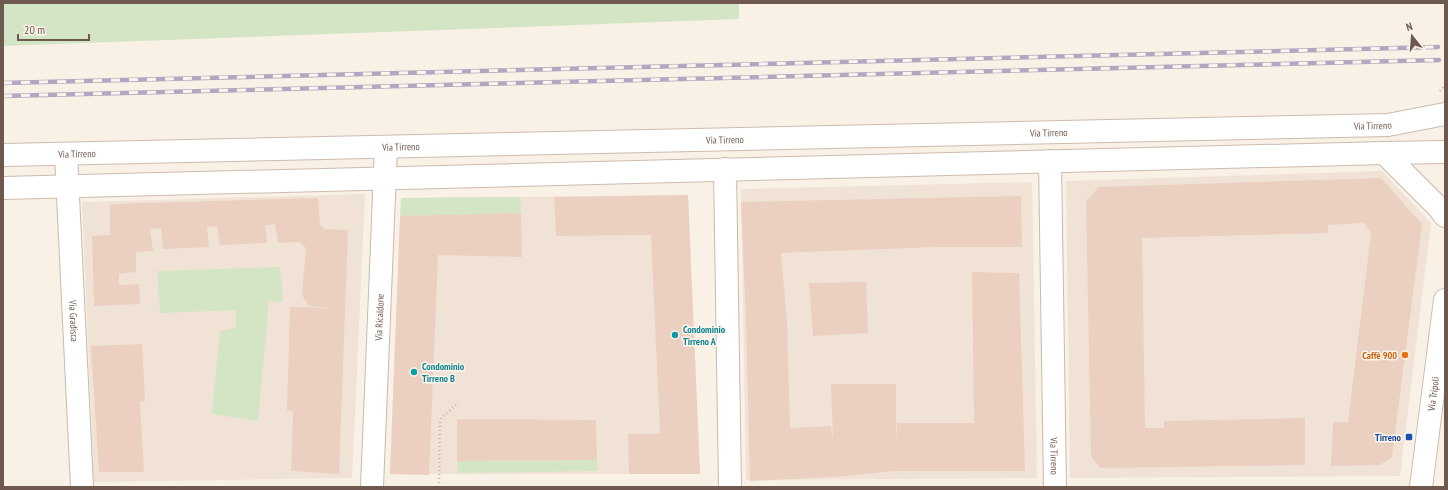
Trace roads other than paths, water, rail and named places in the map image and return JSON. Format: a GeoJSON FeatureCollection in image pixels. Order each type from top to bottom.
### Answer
{"type":"FeatureCollection","features":[{"type":"Feature","properties":{"kind":"street","name":"Via Tirreno"},"geometry":{"type":"LineString","coordinates":[[3,155],[1388,125],[1445,114]]}},
{"type":"Feature","properties":{"kind":"street","name":"Via Ricaldone"},"geometry":{"type":"LineString","coordinates":[[372,487],[386,147]]}},
{"type":"Feature","properties":{"kind":"street"},"geometry":{"type":"LineString","coordinates":[[3,188],[1445,152]]}},
{"type":"Feature","properties":{"kind":"street"},"geometry":{"type":"LineString","coordinates":[[1384,153],[1438,207],[1445,216]]}},
{"type":"Feature","properties":{"kind":"street","name":"Via Gradisca"},"geometry":{"type":"LineString","coordinates":[[66,154],[82,487]]}},
{"type":"Feature","properties":{"kind":"street","name":"Via Tirreno"},"geometry":{"type":"LineString","coordinates":[[1050,161],[1055,487]]}},
{"type":"Feature","properties":{"kind":"street"},"geometry":{"type":"LineString","coordinates":[[726,169],[730,487]]}},
{"type":"Feature","properties":{"kind":"street","name":"Via Tripoli"},"geometry":{"type":"LineString","coordinates":[[1421,487],[1444,324],[1445,300]]}},
{"type":"Feature","properties":{"kind":"railway"},"geometry":{"type":"LineString","coordinates":[[3,83],[1438,47]]}},
{"type":"Feature","properties":{"kind":"railway"},"geometry":{"type":"LineString","coordinates":[[3,96],[1439,60]]}},
{"type":"Feature","properties":{"kind":"place","name":"Condominio Tirreno A"},"geometry":{"type":"Point","coordinates":[675,335]}},
{"type":"Feature","properties":{"kind":"place","name":"Caffè 900"},"geometry":{"type":"Point","coordinates":[1405,355]}},
{"type":"Feature","properties":{"kind":"place","name":"Condominio Tirreno B"},"geometry":{"type":"Point","coordinates":[414,372]}},
{"type":"Feature","properties":{"kind":"place","name":"Tirreno"},"geometry":{"type":"Point","coordinates":[1409,437]}}]}
